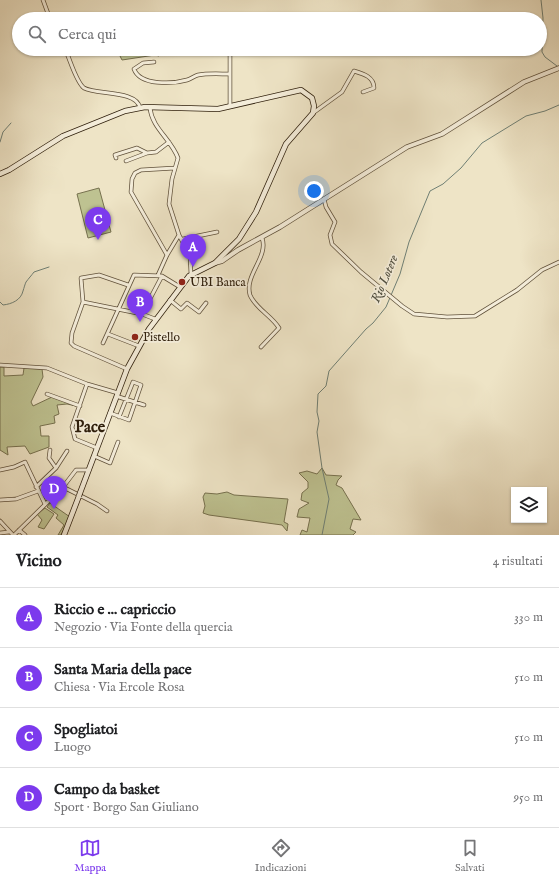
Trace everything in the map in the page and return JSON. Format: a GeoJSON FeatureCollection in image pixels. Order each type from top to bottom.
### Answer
{"type":"FeatureCollection","features":[{"type":"Feature","properties":{"kind":"main road"},"geometry":{"type":"LineString","coordinates":[[0,174],[9,170],[63,136],[125,111],[140,108],[210,110],[301,90],[312,98],[314,106],[312,113],[286,144],[246,230],[230,249],[215,263],[191,274],[155,319],[139,346],[127,369],[119,395],[110,414],[64,535]]}},
{"type":"Feature","properties":{"kind":"street"},"geometry":{"type":"LineString","coordinates":[[43,0],[47,12]]}},
{"type":"Feature","properties":{"kind":"street"},"geometry":{"type":"LineString","coordinates":[[68,56],[79,82],[85,88],[126,96],[137,102],[140,108]]}},
{"type":"Feature","properties":{"kind":"street"},"geometry":{"type":"LineString","coordinates":[[230,56],[230,106]]}},
{"type":"Feature","properties":{"kind":"street"},"geometry":{"type":"LineString","coordinates":[[154,62],[143,63],[134,69],[136,75],[140,78],[167,84],[188,80],[198,75],[230,74]]}},
{"type":"Feature","properties":{"kind":"street"},"geometry":{"type":"LineString","coordinates":[[215,263],[222,261],[238,250],[262,238],[408,147],[442,134],[524,82],[558,68]]}},
{"type":"Feature","properties":{"kind":"street"},"geometry":{"type":"LineString","coordinates":[[312,113],[342,92],[354,71],[368,76],[373,83],[374,88],[363,92]]}},
{"type":"Feature","properties":{"kind":"street"},"geometry":{"type":"LineString","coordinates":[[150,108],[156,126],[169,142],[178,158],[168,200],[179,235],[191,258],[191,274]]}},
{"type":"Feature","properties":{"kind":"street"},"geometry":{"type":"LineString","coordinates":[[126,161],[147,153],[156,152],[169,142]]}},
{"type":"Feature","properties":{"kind":"street"},"geometry":{"type":"LineString","coordinates":[[116,158],[115,155],[137,148],[147,153]]}},
{"type":"Feature","properties":{"kind":"street"},"geometry":{"type":"LineString","coordinates":[[167,255],[131,192],[132,179],[135,174],[141,170],[175,168]]}},
{"type":"Feature","properties":{"kind":"street"},"geometry":{"type":"LineString","coordinates":[[324,199],[326,207],[334,222],[330,235],[332,244],[361,272],[414,314],[447,317],[475,316],[517,290],[542,270],[559,262]]}},
{"type":"Feature","properties":{"kind":"street"},"geometry":{"type":"LineString","coordinates":[[182,239],[217,232]]}},
{"type":"Feature","properties":{"kind":"street"},"geometry":{"type":"LineString","coordinates":[[158,275],[167,255],[179,235]]}},
{"type":"Feature","properties":{"kind":"street"},"geometry":{"type":"LineString","coordinates":[[261,346],[279,328],[250,295],[251,281],[264,248],[262,238]]}},
{"type":"Feature","properties":{"kind":"street"},"geometry":{"type":"LineString","coordinates":[[127,369],[72,344],[72,334],[83,302],[81,280],[83,278],[99,275],[128,285]]}},
{"type":"Feature","properties":{"kind":"street"},"geometry":{"type":"LineString","coordinates":[[103,344],[128,285],[134,275],[162,276],[180,287]]}},
{"type":"Feature","properties":{"kind":"street"},"geometry":{"type":"LineString","coordinates":[[142,314],[162,276]]}},
{"type":"Feature","properties":{"kind":"street"},"geometry":{"type":"LineString","coordinates":[[170,300],[181,308],[187,303],[199,312],[206,303]]}},
{"type":"Feature","properties":{"kind":"street"},"geometry":{"type":"LineString","coordinates":[[83,302],[142,314],[155,319]]}},
{"type":"Feature","properties":{"kind":"street"},"geometry":{"type":"LineString","coordinates":[[108,334],[139,346]]}},
{"type":"Feature","properties":{"kind":"street"},"geometry":{"type":"LineString","coordinates":[[0,364],[47,368],[144,405]]}},
{"type":"Feature","properties":{"kind":"street"},"geometry":{"type":"LineString","coordinates":[[110,414],[129,420],[141,385],[133,382],[120,417]]}},
{"type":"Feature","properties":{"kind":"street"},"geometry":{"type":"LineString","coordinates":[[87,384],[72,427],[73,436],[79,442],[97,448]]}},
{"type":"Feature","properties":{"kind":"street"},"geometry":{"type":"LineString","coordinates":[[47,394],[80,406]]}},
{"type":"Feature","properties":{"kind":"street"},"geometry":{"type":"LineString","coordinates":[[94,456],[110,463],[118,442]]}},
{"type":"Feature","properties":{"kind":"street"},"geometry":{"type":"LineString","coordinates":[[50,450],[49,458],[56,468]]}},
{"type":"Feature","properties":{"kind":"street"},"geometry":{"type":"LineString","coordinates":[[36,487],[56,468],[67,451]]}},
{"type":"Feature","properties":{"kind":"street"},"geometry":{"type":"LineString","coordinates":[[0,470],[14,467],[25,462],[45,504]]}},
{"type":"Feature","properties":{"kind":"street"},"geometry":{"type":"LineString","coordinates":[[0,521],[13,535],[63,488],[76,470],[89,470]]}},
{"type":"Feature","properties":{"kind":"street"},"geometry":{"type":"LineString","coordinates":[[63,488],[92,501],[107,511]]}},
{"type":"Feature","properties":{"kind":"street"},"geometry":{"type":"LineString","coordinates":[[0,500],[16,499],[38,491]]}},
{"type":"Feature","properties":{"kind":"street"},"geometry":{"type":"LineString","coordinates":[[19,530],[25,535]]}},
{"type":"Feature","properties":{"kind":"street"},"geometry":{"type":"LineString","coordinates":[[0,533],[9,532]]}},
{"type":"Feature","properties":{"kind":"green space"},"geometry":{"type":"Polygon","coordinates":[[[120,56],[148,56],[122,60],[120,56]]]}},
{"type":"Feature","properties":{"kind":"green space"},"geometry":{"type":"Polygon","coordinates":[[[99,188],[111,232],[88,238],[77,194],[99,188]]]}},
{"type":"Feature","properties":{"kind":"green space"},"geometry":{"type":"Polygon","coordinates":[[[0,367],[4,367],[4,376],[23,375],[24,368],[42,369],[43,377],[31,402],[33,406],[52,397],[76,406],[67,404],[57,405],[59,414],[54,416],[55,423],[40,426],[41,436],[49,436],[49,447],[30,454],[25,446],[7,447],[8,455],[0,450],[0,367]]]}},
{"type":"Feature","properties":{"kind":"green space"},"geometry":{"type":"Polygon","coordinates":[[[322,468],[326,475],[342,476],[336,485],[342,488],[361,520],[353,519],[350,529],[356,532],[353,535],[300,535],[302,530],[307,532],[310,518],[297,517],[299,509],[309,503],[301,500],[302,493],[308,488],[308,482],[299,473],[307,471],[317,474],[322,468]]]}},
{"type":"Feature","properties":{"kind":"green space"},"geometry":{"type":"Polygon","coordinates":[[[227,492],[234,495],[288,499],[284,522],[288,524],[287,531],[282,525],[203,513],[205,506],[203,497],[205,493],[217,494],[227,492]]]}},
{"type":"Feature","properties":{"kind":"green space"},"geometry":{"type":"Polygon","coordinates":[[[50,503],[70,517],[61,535],[58,535],[64,525],[56,518],[58,515],[47,507],[50,503]]]}},
{"type":"Feature","properties":{"kind":"green space"},"geometry":{"type":"Polygon","coordinates":[[[45,508],[54,514],[44,529],[38,527],[42,520],[37,514],[45,508]]]}},
{"type":"Feature","properties":{"kind":"waterway"},"geometry":{"type":"LineString","coordinates":[[541,0],[542,12]]}},
{"type":"Feature","properties":{"kind":"waterway"},"geometry":{"type":"LineString","coordinates":[[544,56],[557,66]]}},
{"type":"Feature","properties":{"kind":"waterway","name":"Rio Lotere"},"geometry":{"type":"LineString","coordinates":[[322,535],[329,499],[322,468],[317,432],[319,421],[317,412],[318,394],[326,386],[329,371],[386,307],[400,274],[409,242],[430,191],[443,184],[461,168],[482,143],[526,116],[545,111],[559,105]]}},
{"type":"Feature","properties":{"kind":"waterway"},"geometry":{"type":"LineString","coordinates":[[0,142],[3,132],[11,123]]}},
{"type":"Feature","properties":{"kind":"waterway"},"geometry":{"type":"LineString","coordinates":[[0,302],[3,305],[16,301],[22,294],[26,282],[34,272],[49,267]]}},
{"type":"Feature","properties":{"kind":"place","name":"Spogliatoi"},"geometry":{"type":"Point","coordinates":[98,240]}},
{"type":"Feature","properties":{"kind":"place","name":"Riccio e ... capriccio"},"geometry":{"type":"Point","coordinates":[193,267]}},
{"type":"Feature","properties":{"kind":"place","name":"UBI Banca"},"geometry":{"type":"Point","coordinates":[182,282]}},
{"type":"Feature","properties":{"kind":"place","name":"Santa Maria della pace"},"geometry":{"type":"Point","coordinates":[140,322]}},
{"type":"Feature","properties":{"kind":"place","name":"Pistello"},"geometry":{"type":"Point","coordinates":[135,337]}},
{"type":"Feature","properties":{"kind":"place","name":"Campo da basket"},"geometry":{"type":"Point","coordinates":[54,509]}},
{"type":"Feature","properties":{"kind":"district","name":"Pace"},"geometry":{"type":"Point","coordinates":[90,428]}}]}
